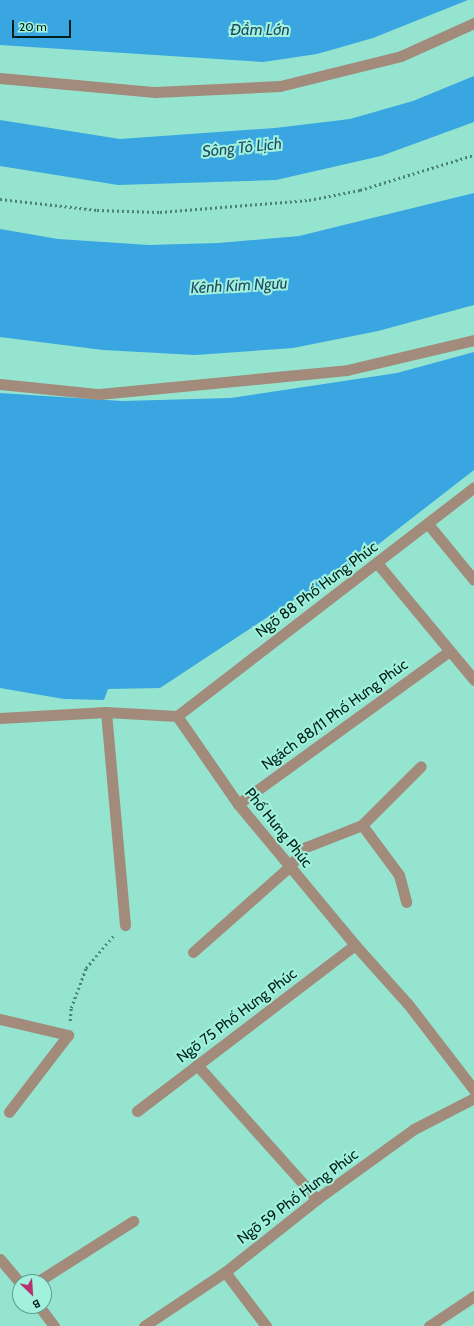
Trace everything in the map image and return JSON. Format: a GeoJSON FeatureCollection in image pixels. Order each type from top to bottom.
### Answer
{"type":"FeatureCollection","features":[{"type":"Feature","properties":{"kind":"street"},"geometry":{"type":"LineString","coordinates":[[0,78],[155,92],[280,86],[401,56],[474,24]]}},
{"type":"Feature","properties":{"kind":"street"},"geometry":{"type":"LineString","coordinates":[[0,384],[99,394],[346,370],[474,340]]}},
{"type":"Feature","properties":{"kind":"street","name":"Ngõ 88 Phố Hưng Phúc"},"geometry":{"type":"LineString","coordinates":[[177,716],[428,524],[474,487]]}},
{"type":"Feature","properties":{"kind":"street"},"geometry":{"type":"LineString","coordinates":[[428,524],[474,580]]}},
{"type":"Feature","properties":{"kind":"street"},"geometry":{"type":"LineString","coordinates":[[377,563],[474,680]]}},
{"type":"Feature","properties":{"kind":"street","name":"Ngách 88/11 Phố Hưng Phúc"},"geometry":{"type":"LineString","coordinates":[[238,804],[450,651]]}},
{"type":"Feature","properties":{"kind":"street"},"geometry":{"type":"LineString","coordinates":[[106,712],[125,925]]}},
{"type":"Feature","properties":{"kind":"street"},"geometry":{"type":"LineString","coordinates":[[0,718],[106,712],[177,716]]}},
{"type":"Feature","properties":{"kind":"street","name":"Phố Hưng Phúc"},"geometry":{"type":"LineString","coordinates":[[177,716],[238,804],[355,945],[408,1004],[474,1090]]}},
{"type":"Feature","properties":{"kind":"street"},"geometry":{"type":"LineString","coordinates":[[193,952],[289,867],[306,847],[362,826],[422,766]]}},
{"type":"Feature","properties":{"kind":"street"},"geometry":{"type":"LineString","coordinates":[[362,826],[399,875],[406,902]]}},
{"type":"Feature","properties":{"kind":"street","name":"Ngõ 75 Phố Hưng Phúc"},"geometry":{"type":"LineString","coordinates":[[137,1111],[355,945]]}},
{"type":"Feature","properties":{"kind":"street"},"geometry":{"type":"LineString","coordinates":[[0,1019],[68,1035],[9,1112]]}},
{"type":"Feature","properties":{"kind":"street"},"geometry":{"type":"LineString","coordinates":[[197,1064],[317,1199]]}},
{"type":"Feature","properties":{"kind":"street","name":"Ngõ 59 Phố Hưng Phúc"},"geometry":{"type":"LineString","coordinates":[[144,1326],[225,1272],[317,1199],[414,1130],[474,1098]]}},
{"type":"Feature","properties":{"kind":"street"},"geometry":{"type":"LineString","coordinates":[[50,1274],[133,1221]]}},
{"type":"Feature","properties":{"kind":"street"},"geometry":{"type":"LineString","coordinates":[[0,1259],[12,1274]]}},
{"type":"Feature","properties":{"kind":"street"},"geometry":{"type":"LineString","coordinates":[[225,1272],[266,1326]]}},
{"type":"Feature","properties":{"kind":"street"},"geometry":{"type":"LineString","coordinates":[[429,1326],[474,1296]]}},
{"type":"Feature","properties":{"kind":"street"},"geometry":{"type":"LineString","coordinates":[[45,1314],[54,1326]]}},
{"type":"Feature","properties":{"kind":"path"},"geometry":{"type":"LineString","coordinates":[[0,199],[97,210],[160,212],[309,200],[360,190],[474,155]]}},
{"type":"Feature","properties":{"kind":"path"},"geometry":{"type":"LineString","coordinates":[[68,1035],[71,1008],[86,968],[125,925]]}},
{"type":"Feature","properties":{"kind":"water","name":"Đầm Lớn"},"geometry":{"type":"Polygon","coordinates":[[[0,0],[468,0],[373,38],[317,54],[263,62],[0,45],[0,0]]]}},
{"type":"Feature","properties":{"kind":"water","name":"Sông Tô Lịch"},"geometry":{"type":"Polygon","coordinates":[[[474,76],[474,122],[381,156],[276,180],[118,185],[0,166],[0,120],[120,139],[275,128],[350,119],[413,101],[474,76]]]}},
{"type":"Feature","properties":{"kind":"water","name":"Kênh Kim Ngưu"},"geometry":{"type":"Polygon","coordinates":[[[474,193],[474,305],[378,331],[293,348],[195,355],[103,350],[0,337],[0,229],[58,239],[149,245],[218,243],[299,236],[474,193]]]}},
{"type":"Feature","properties":{"kind":"water"},"geometry":{"type":"Polygon","coordinates":[[[474,352],[474,470],[313,595],[301,595],[160,688],[108,689],[104,700],[64,699],[0,688],[0,393],[122,401],[231,398],[397,373],[474,352]]]}}]}
